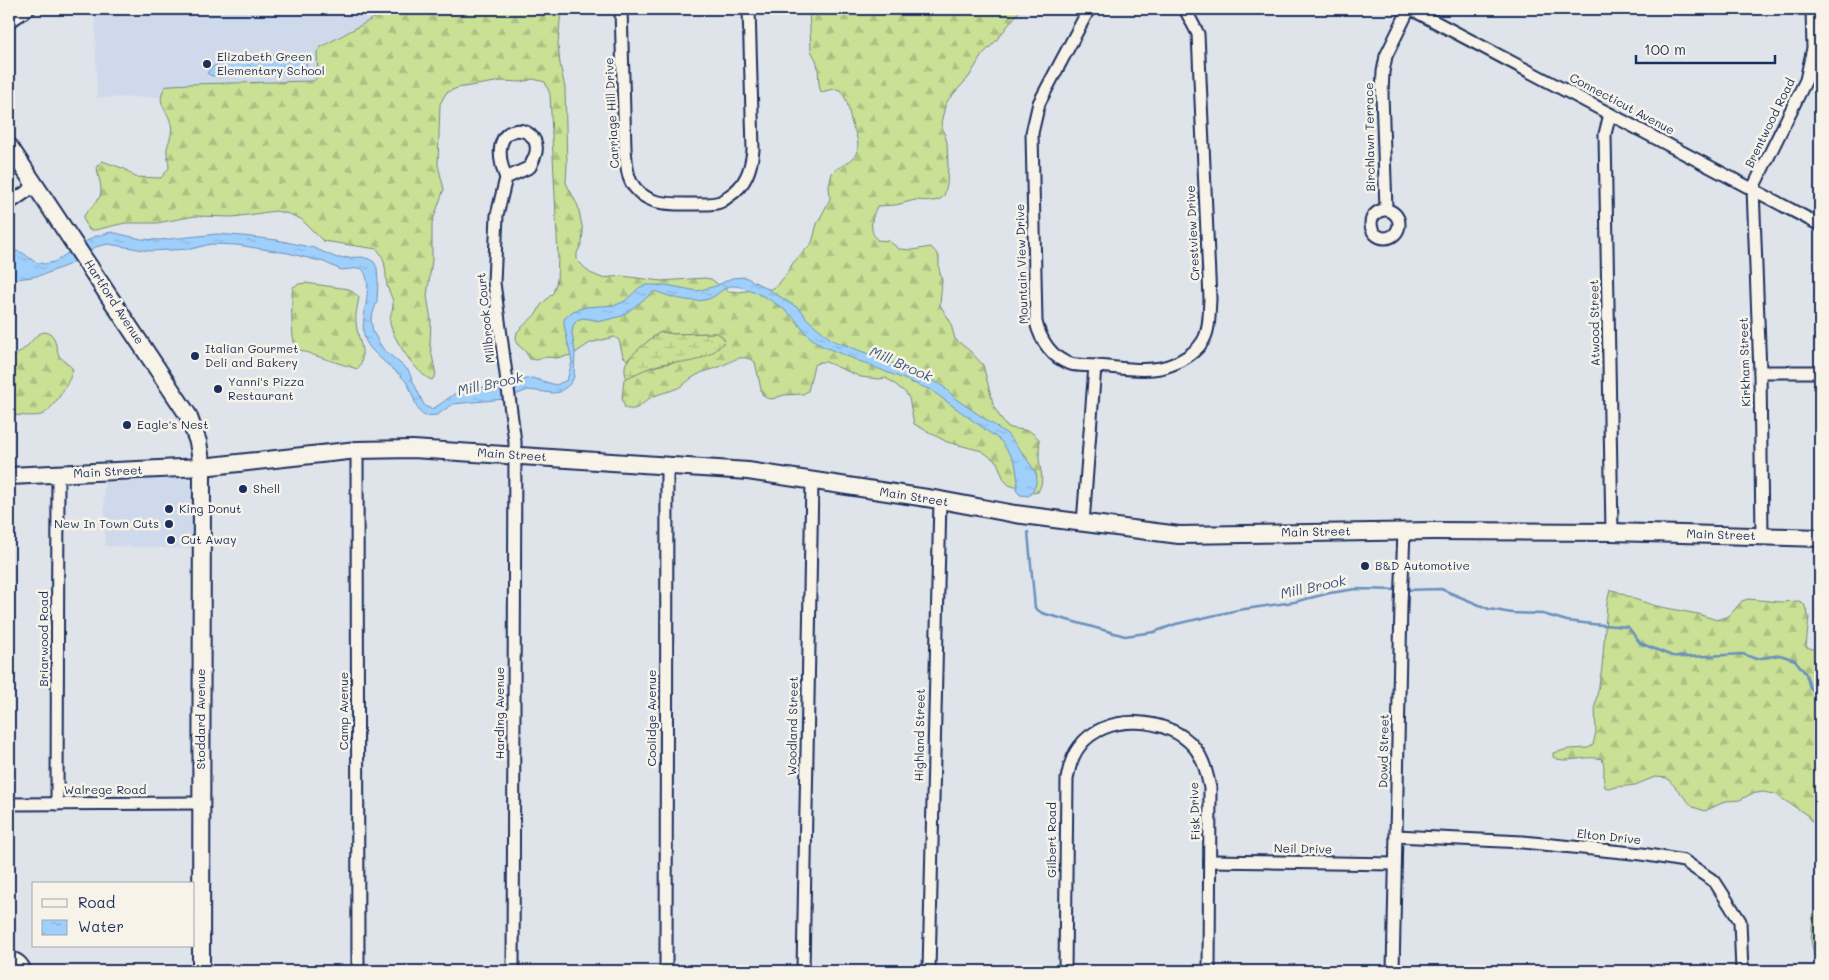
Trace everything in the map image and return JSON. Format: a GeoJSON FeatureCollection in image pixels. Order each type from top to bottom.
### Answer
{"type":"FeatureCollection","features":[{"type":"Feature","properties":{"kind":"main road","name":"Hartford Avenue"},"geometry":{"type":"LineString","coordinates":[[9,146],[188,415],[198,442],[202,466]]}},
{"type":"Feature","properties":{"kind":"main road","name":"Main Street"},"geometry":{"type":"LineString","coordinates":[[9,476],[202,466],[357,450],[413,449],[667,464],[748,471],[1083,523],[1179,535],[1612,532],[1820,538]]}},
{"type":"Feature","properties":{"kind":"main road","name":"Stoddard Avenue"},"geometry":{"type":"LineString","coordinates":[[201,971],[202,466]]}},
{"type":"Feature","properties":{"kind":"street"},"geometry":{"type":"LineString","coordinates":[[9,22],[29,9]]}},
{"type":"Feature","properties":{"kind":"street","name":"Carriage Hill Drive"},"geometry":{"type":"LineString","coordinates":[[621,9],[627,170],[631,182],[640,193],[652,201],[665,205],[720,202],[734,193],[745,181],[752,167],[749,9]]}},
{"type":"Feature","properties":{"kind":"street","name":"Mountain View Drive"},"geometry":{"type":"LineString","coordinates":[[1089,9],[1039,103],[1032,133],[1036,322],[1039,335],[1054,355],[1069,364],[1095,366]]}},
{"type":"Feature","properties":{"kind":"street","name":"Crestview Drive"},"geometry":{"type":"LineString","coordinates":[[1095,366],[1154,370],[1171,365],[1190,355],[1203,341],[1208,321],[1210,299],[1198,34],[1192,19],[1185,9]]}},
{"type":"Feature","properties":{"kind":"street","name":"Connecticut Avenue"},"geometry":{"type":"LineString","coordinates":[[1410,9],[1753,188],[1820,225]]}},
{"type":"Feature","properties":{"kind":"street","name":"Birchlawn Terrace"},"geometry":{"type":"LineString","coordinates":[[1386,209],[1383,72],[1386,56],[1410,9]]}},
{"type":"Feature","properties":{"kind":"street","name":"Brentwood Road"},"geometry":{"type":"LineString","coordinates":[[1753,188],[1806,80],[1816,48],[1812,9]]}},
{"type":"Feature","properties":{"kind":"street","name":"Atwood Street"},"geometry":{"type":"LineString","coordinates":[[1610,114],[1605,134],[1612,532]]}},
{"type":"Feature","properties":{"kind":"street","name":"Millbrook Court"},"geometry":{"type":"LineString","coordinates":[[506,178],[497,215],[494,282],[514,425],[515,455]]}},
{"type":"Feature","properties":{"kind":"street"},"geometry":{"type":"LineString","coordinates":[[9,204],[36,186]]}},
{"type":"Feature","properties":{"kind":"street","name":"Kirkham Street"},"geometry":{"type":"LineString","coordinates":[[1753,188],[1760,372],[1762,536]]}},
{"type":"Feature","properties":{"kind":"street"},"geometry":{"type":"LineString","coordinates":[[1083,523],[1095,366]]}},
{"type":"Feature","properties":{"kind":"street"},"geometry":{"type":"LineString","coordinates":[[1760,372],[1820,372]]}},
{"type":"Feature","properties":{"kind":"street","name":"Camp Avenue"},"geometry":{"type":"LineString","coordinates":[[357,450],[358,971]]}},
{"type":"Feature","properties":{"kind":"street","name":"Harding Avenue"},"geometry":{"type":"LineString","coordinates":[[513,971],[515,455]]}},
{"type":"Feature","properties":{"kind":"street","name":"Coolidge Avenue"},"geometry":{"type":"LineString","coordinates":[[666,971],[667,464]]}},
{"type":"Feature","properties":{"kind":"street","name":"Briarwood Road"},"geometry":{"type":"LineString","coordinates":[[56,804],[58,474]]}},
{"type":"Feature","properties":{"kind":"street","name":"Woodland Street"},"geometry":{"type":"LineString","coordinates":[[803,971],[812,482]]}},
{"type":"Feature","properties":{"kind":"street","name":"Highland Street"},"geometry":{"type":"LineString","coordinates":[[929,971],[940,500]]}},
{"type":"Feature","properties":{"kind":"street","name":"Dowd Street"},"geometry":{"type":"LineString","coordinates":[[1393,971],[1404,532]]}},
{"type":"Feature","properties":{"kind":"street","name":"Fisk Drive"},"geometry":{"type":"LineString","coordinates":[[1107,726],[1133,723],[1154,724],[1173,730],[1195,748],[1205,766],[1210,788],[1209,971]]}},
{"type":"Feature","properties":{"kind":"street","name":"Gilbert Road"},"geometry":{"type":"LineString","coordinates":[[1065,971],[1067,779],[1070,765],[1078,747],[1090,735],[1107,726]]}},
{"type":"Feature","properties":{"kind":"street","name":"Walrege Road"},"geometry":{"type":"LineString","coordinates":[[9,804],[201,803]]}},
{"type":"Feature","properties":{"kind":"street","name":"Elton Drive"},"geometry":{"type":"LineString","coordinates":[[1396,836],[1522,842],[1642,854],[1684,861],[1715,882],[1740,921],[1742,971]]}},
{"type":"Feature","properties":{"kind":"street","name":"Neil Drive"},"geometry":{"type":"LineString","coordinates":[[1210,861],[1396,864]]}},
{"type":"Feature","properties":{"kind":"street"},"geometry":{"type":"LineString","coordinates":[[9,958],[20,962],[25,971]]}},
{"type":"Feature","properties":{"kind":"shaded area","name":"Elizabeth Green Elementary School"},"geometry":{"type":"Polygon","coordinates":[[[89,9],[406,9],[385,12],[332,40],[317,52],[318,77],[313,81],[171,85],[161,93],[161,97],[97,98],[95,18],[89,9]]]}},
{"type":"Feature","properties":{"kind":"shaded area"},"geometry":{"type":"Polygon","coordinates":[[[181,478],[193,483],[195,549],[105,546],[104,482],[181,478]]]}},
{"type":"Feature","properties":{"kind":"green space"},"geometry":{"type":"Polygon","coordinates":[[[406,9],[561,9],[558,45],[565,88],[566,183],[578,206],[583,231],[577,260],[590,273],[602,278],[622,276],[661,281],[705,278],[711,279],[727,291],[739,292],[771,289],[777,286],[793,263],[812,243],[817,224],[830,199],[829,186],[832,173],[854,157],[858,145],[843,94],[840,90],[834,89],[821,92],[817,64],[811,49],[809,9],[1021,9],[995,42],[982,55],[969,77],[948,100],[945,106],[941,123],[947,142],[948,166],[944,196],[939,200],[933,201],[915,200],[896,205],[877,206],[872,219],[872,231],[877,240],[889,241],[899,249],[912,250],[931,247],[939,256],[939,269],[942,281],[940,305],[950,321],[955,339],[983,365],[994,407],[1005,425],[1011,428],[1030,431],[1039,439],[1042,483],[1038,492],[1032,493],[1009,485],[1004,480],[997,462],[982,451],[947,442],[914,424],[909,398],[906,393],[891,381],[885,378],[861,377],[826,362],[814,365],[808,391],[803,394],[784,395],[772,399],[766,398],[762,394],[755,362],[750,359],[741,358],[699,374],[681,387],[658,394],[637,408],[625,408],[622,398],[624,379],[647,368],[675,362],[716,333],[674,334],[661,332],[627,360],[623,356],[619,340],[614,337],[590,343],[572,355],[536,360],[530,359],[517,344],[517,332],[537,313],[541,305],[553,293],[557,280],[558,257],[550,94],[545,82],[533,79],[521,82],[502,81],[457,88],[446,93],[440,104],[438,165],[444,189],[432,223],[432,260],[427,296],[431,320],[430,345],[436,375],[432,380],[420,372],[406,356],[395,338],[390,323],[393,307],[392,297],[387,286],[384,262],[377,249],[323,241],[301,219],[276,211],[233,217],[195,216],[157,223],[125,223],[89,230],[83,218],[101,194],[97,166],[102,161],[125,169],[135,177],[161,178],[169,168],[167,148],[171,127],[161,98],[165,87],[190,84],[313,81],[318,77],[317,52],[321,47],[385,12],[406,9]]]}},
{"type":"Feature","properties":{"kind":"green space"},"geometry":{"type":"Polygon","coordinates":[[[305,283],[349,289],[359,297],[356,319],[362,358],[358,369],[296,348],[292,328],[293,287],[305,283]]]}},
{"type":"Feature","properties":{"kind":"green space"},"geometry":{"type":"Polygon","coordinates":[[[44,332],[50,333],[54,338],[59,356],[73,369],[72,374],[65,388],[45,413],[34,416],[9,415],[8,376],[11,362],[36,336],[44,332]]]}},
{"type":"Feature","properties":{"kind":"green space"},"geometry":{"type":"Polygon","coordinates":[[[661,332],[674,334],[716,333],[722,336],[725,341],[713,352],[698,359],[688,362],[657,365],[627,378],[625,369],[631,356],[661,332]]]}},
{"type":"Feature","properties":{"kind":"green space"},"geometry":{"type":"Polygon","coordinates":[[[1610,590],[1656,606],[1698,614],[1717,620],[1729,616],[1742,601],[1748,599],[1780,602],[1799,601],[1804,604],[1809,617],[1806,647],[1820,651],[1820,830],[1807,815],[1775,794],[1763,792],[1751,794],[1740,800],[1726,801],[1705,811],[1693,807],[1667,778],[1655,777],[1635,785],[1608,788],[1604,784],[1602,759],[1563,760],[1553,757],[1553,753],[1569,749],[1588,748],[1593,745],[1596,732],[1595,706],[1602,668],[1607,603],[1610,590]]]}},
{"type":"Feature","properties":{"kind":"green space"},"geometry":{"type":"Polygon","coordinates":[[[1820,899],[1820,971],[1817,971],[1811,940],[1813,915],[1820,899]]]}},
{"type":"Feature","properties":{"kind":"water"},"geometry":{"type":"Polygon","coordinates":[[[279,55],[308,59],[305,71],[257,72],[219,77],[207,73],[220,63],[230,60],[279,55]]]}},
{"type":"Feature","properties":{"kind":"water"},"geometry":{"type":"Polygon","coordinates":[[[111,232],[141,239],[160,240],[217,234],[242,236],[277,240],[314,248],[337,258],[362,257],[369,259],[374,262],[377,268],[378,281],[377,301],[371,319],[373,332],[383,349],[408,370],[422,401],[425,406],[431,409],[458,392],[532,378],[556,385],[567,380],[572,362],[564,319],[573,311],[586,307],[616,305],[625,301],[640,287],[647,285],[666,285],[697,291],[716,286],[732,278],[745,277],[801,310],[807,319],[832,340],[913,371],[943,386],[956,399],[1007,434],[1035,471],[1037,477],[1035,487],[1029,496],[1020,495],[1016,490],[1018,481],[1015,462],[1001,441],[931,390],[822,346],[809,336],[795,319],[783,309],[767,298],[742,287],[731,286],[711,298],[698,301],[675,298],[655,291],[622,316],[602,321],[583,318],[577,320],[573,326],[572,333],[575,352],[574,377],[571,383],[560,392],[528,390],[504,399],[453,404],[437,415],[425,416],[419,411],[407,383],[370,348],[366,341],[363,327],[367,281],[361,268],[341,270],[324,262],[288,253],[237,245],[211,244],[191,249],[150,251],[108,244],[95,247],[68,265],[45,274],[9,280],[9,249],[23,253],[35,262],[45,264],[54,262],[93,237],[111,232]]]}},
{"type":"Feature","properties":{"kind":"waterway","name":"Mill Brook"},"geometry":{"type":"LineString","coordinates":[[1028,532],[1035,608],[1042,613],[1125,636],[1154,632],[1176,624],[1238,610],[1294,602],[1330,593],[1356,589],[1399,590]]}},
{"type":"Feature","properties":{"kind":"waterway","name":"Mill Brook"},"geometry":{"type":"LineString","coordinates":[[1404,590],[1441,589],[1489,609],[1512,613],[1543,614],[1567,621],[1628,627],[1640,643],[1672,656],[1743,654],[1756,659],[1780,655],[1795,660],[1806,674],[1810,688],[1820,696]]}},
{"type":"Feature","properties":{"kind":"place","name":"Elizabeth Green Elementary School"},"geometry":{"type":"Point","coordinates":[207,64]}},
{"type":"Feature","properties":{"kind":"place","name":"Italian Gourmet Deli and Bakery"},"geometry":{"type":"Point","coordinates":[195,356]}},
{"type":"Feature","properties":{"kind":"place","name":"Yanni's Pizza Restaurant"},"geometry":{"type":"Point","coordinates":[218,389]}},
{"type":"Feature","properties":{"kind":"place","name":"Eagle's Nest"},"geometry":{"type":"Point","coordinates":[127,425]}},
{"type":"Feature","properties":{"kind":"place","name":"Shell"},"geometry":{"type":"Point","coordinates":[243,489]}},
{"type":"Feature","properties":{"kind":"place","name":"King Donut"},"geometry":{"type":"Point","coordinates":[169,509]}},
{"type":"Feature","properties":{"kind":"place","name":"New In Town Cuts"},"geometry":{"type":"Point","coordinates":[169,524]}},
{"type":"Feature","properties":{"kind":"place","name":"Cut Away"},"geometry":{"type":"Point","coordinates":[171,540]}},
{"type":"Feature","properties":{"kind":"place","name":"B&D Automotive"},"geometry":{"type":"Point","coordinates":[1365,566]}}]}
